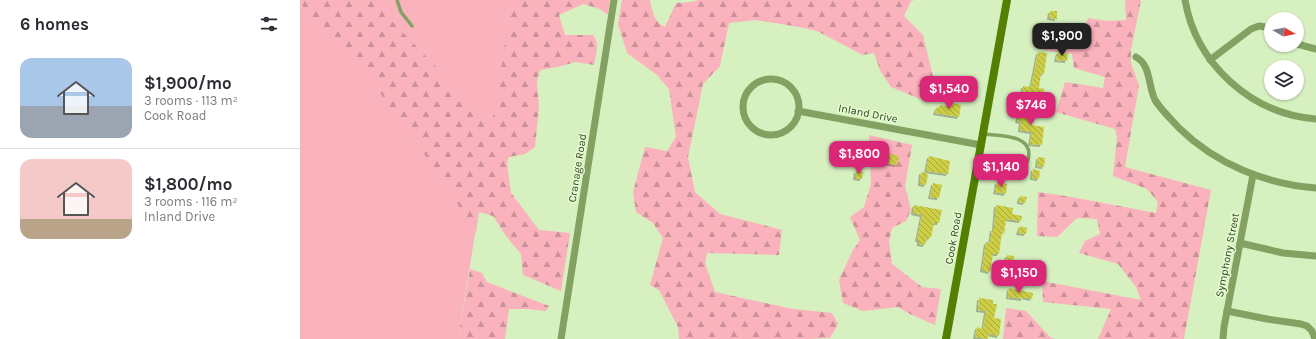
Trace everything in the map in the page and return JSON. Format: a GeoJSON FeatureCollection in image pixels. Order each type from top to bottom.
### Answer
{"type":"FeatureCollection","features":[{"type":"Feature","properties":{"kind":"street","name":"Cranage Road"},"geometry":{"type":"LineString","coordinates":[[561,339],[614,0]]}},
{"type":"Feature","properties":{"kind":"street","name":"Cook Road"},"geometry":{"type":"LineString","coordinates":[[946,339],[1007,0]]}},
{"type":"Feature","properties":{"kind":"street"},"geometry":{"type":"LineString","coordinates":[[1186,0],[1192,26],[1200,44],[1222,75],[1234,86],[1266,107],[1287,114],[1316,119]]}},
{"type":"Feature","properties":{"kind":"street"},"geometry":{"type":"LineString","coordinates":[[1210,60],[1251,29],[1259,26],[1264,27]]}},
{"type":"Feature","properties":{"kind":"street"},"geometry":{"type":"LineString","coordinates":[[1304,46],[1316,49]]}},
{"type":"Feature","properties":{"kind":"street"},"geometry":{"type":"LineString","coordinates":[[1136,57],[1141,60],[1147,69],[1149,84],[1156,101],[1187,136],[1216,156],[1235,167],[1254,175],[1282,183],[1316,188]]}},
{"type":"Feature","properties":{"kind":"street"},"geometry":{"type":"LineString","coordinates":[[768,79],[782,81],[790,87],[798,101],[798,111],[796,120],[785,131],[776,134],[767,134],[761,133],[753,128],[746,120],[743,107],[745,97],[754,84],[768,79]]}},
{"type":"Feature","properties":{"kind":"street","name":"Inland Drive"},"geometry":{"type":"LineString","coordinates":[[798,111],[981,145]]}},
{"type":"Feature","properties":{"kind":"street","name":"Symphony Street"},"geometry":{"type":"LineString","coordinates":[[1223,339],[1227,311],[1254,175]]}},
{"type":"Feature","properties":{"kind":"street"},"geometry":{"type":"LineString","coordinates":[[1240,243],[1282,253],[1316,256]]}},
{"type":"Feature","properties":{"kind":"street"},"geometry":{"type":"LineString","coordinates":[[1227,311],[1301,324],[1312,330],[1315,339]]}},
{"type":"Feature","properties":{"kind":"lane"},"geometry":{"type":"LineString","coordinates":[[397,0],[401,12],[412,26]]}},
{"type":"Feature","properties":{"kind":"lane"},"geometry":{"type":"LineString","coordinates":[[978,164],[1010,173],[1017,173],[1022,171],[1028,157],[1026,144],[1020,139],[983,134]]}},
{"type":"Feature","properties":{"kind":"green space"},"geometry":{"type":"Polygon","coordinates":[[[300,0],[513,0],[458,339],[300,339],[300,0]]]}},
{"type":"Feature","properties":{"kind":"green space"},"geometry":{"type":"Polygon","coordinates":[[[300,0],[376,0],[387,16],[438,69],[469,110],[493,119],[512,0],[610,0],[608,15],[600,9],[583,4],[559,15],[565,35],[593,35],[597,46],[594,65],[575,62],[540,70],[537,81],[539,107],[535,147],[525,154],[509,157],[507,163],[511,193],[539,230],[570,233],[561,291],[523,275],[521,254],[506,236],[493,216],[479,212],[476,233],[435,169],[359,64],[300,3],[300,0]]]}},
{"type":"Feature","properties":{"kind":"green space"},"geometry":{"type":"Polygon","coordinates":[[[622,0],[650,0],[656,19],[665,27],[676,3],[698,0],[915,0],[911,1],[904,16],[923,35],[936,89],[920,99],[891,87],[880,70],[874,53],[863,55],[817,31],[755,20],[729,23],[720,66],[703,84],[688,157],[695,192],[720,214],[782,230],[779,255],[707,253],[705,263],[715,292],[793,309],[832,313],[838,324],[830,338],[679,339],[678,327],[659,290],[650,285],[663,238],[653,223],[636,212],[633,192],[645,147],[667,151],[676,137],[669,89],[657,75],[627,53],[618,24],[622,0]]]}},
{"type":"Feature","properties":{"kind":"green space"},"geometry":{"type":"Polygon","coordinates":[[[1125,0],[1141,0],[1131,50],[1131,63],[1139,85],[1125,167],[1211,190],[1184,339],[1098,339],[1111,309],[1043,302],[1042,281],[1141,300],[1136,287],[1118,264],[1079,253],[1085,241],[1100,234],[1097,219],[1077,218],[1057,237],[1037,236],[1038,192],[1156,213],[1158,202],[1147,189],[1113,176],[1117,137],[1115,129],[1056,112],[1065,82],[1103,88],[1105,77],[1074,68],[1072,54],[1043,50],[1045,39],[1081,39],[1088,18],[1107,21],[1126,20],[1125,0]]]}},
{"type":"Feature","properties":{"kind":"green space"},"geometry":{"type":"Polygon","coordinates":[[[869,135],[912,145],[905,186],[911,210],[906,221],[892,228],[889,241],[892,264],[922,287],[941,289],[935,325],[898,307],[863,311],[843,303],[839,280],[853,250],[860,240],[850,217],[864,207],[871,184],[869,135]]]}},
{"type":"Feature","properties":{"kind":"green space"},"geometry":{"type":"Polygon","coordinates":[[[470,269],[482,273],[487,282],[549,306],[546,311],[509,309],[505,339],[458,339],[470,269]]]}},
{"type":"Feature","properties":{"kind":"green space"},"geometry":{"type":"Polygon","coordinates":[[[1006,308],[1026,311],[1050,337],[1055,339],[1003,339],[1006,308]]]}},
{"type":"Feature","properties":{"kind":"building"},"geometry":{"type":"Polygon","coordinates":[[[1050,11],[1057,11],[1057,19],[1049,18],[1050,11]]]}},
{"type":"Feature","properties":{"kind":"building"},"geometry":{"type":"Polygon","coordinates":[[[1038,52],[1047,53],[1044,74],[1041,73],[1039,88],[1044,89],[1042,98],[1022,94],[1023,86],[1031,87],[1038,52]]]}},
{"type":"Feature","properties":{"kind":"building"},"geometry":{"type":"Polygon","coordinates":[[[1058,52],[1068,54],[1067,61],[1056,60],[1058,52]]]}},
{"type":"Feature","properties":{"kind":"building"},"geometry":{"type":"Polygon","coordinates":[[[952,103],[961,105],[959,117],[935,113],[937,107],[939,108],[940,105],[951,107],[952,103]]]}},
{"type":"Feature","properties":{"kind":"building"},"geometry":{"type":"Polygon","coordinates":[[[1024,107],[1033,109],[1031,125],[1044,127],[1042,145],[1030,144],[1032,132],[1020,130],[1021,122],[1017,121],[1020,108],[1023,109],[1024,107]]]}},
{"type":"Feature","properties":{"kind":"building"},"geometry":{"type":"Polygon","coordinates":[[[864,151],[899,156],[897,165],[862,160],[864,151]]]}},
{"type":"Feature","properties":{"kind":"building"},"geometry":{"type":"Polygon","coordinates":[[[929,156],[950,161],[948,174],[926,171],[929,156]]]}},
{"type":"Feature","properties":{"kind":"building"},"geometry":{"type":"Polygon","coordinates":[[[1038,157],[1045,158],[1044,167],[1037,166],[1038,157]]]}},
{"type":"Feature","properties":{"kind":"building"},"geometry":{"type":"Polygon","coordinates":[[[1033,169],[1040,171],[1039,179],[1032,178],[1033,169]]]}},
{"type":"Feature","properties":{"kind":"building"},"geometry":{"type":"Polygon","coordinates":[[[856,171],[863,172],[862,179],[855,178],[856,171]]]}},
{"type":"Feature","properties":{"kind":"building"},"geometry":{"type":"Polygon","coordinates":[[[921,172],[928,174],[926,185],[920,184],[921,172]]]}},
{"type":"Feature","properties":{"kind":"building"},"geometry":{"type":"Polygon","coordinates":[[[997,182],[1007,184],[1006,194],[995,192],[997,182]]]}},
{"type":"Feature","properties":{"kind":"building"},"geometry":{"type":"Polygon","coordinates":[[[933,183],[942,185],[939,198],[930,197],[933,183]]]}},
{"type":"Feature","properties":{"kind":"building"},"geometry":{"type":"Polygon","coordinates":[[[1020,196],[1027,197],[1025,203],[1019,202],[1020,196]]]}},
{"type":"Feature","properties":{"kind":"building"},"geometry":{"type":"Polygon","coordinates":[[[914,205],[942,210],[939,223],[934,223],[931,237],[929,239],[927,238],[925,245],[919,244],[919,240],[917,240],[922,215],[913,213],[914,205]]]}},
{"type":"Feature","properties":{"kind":"building"},"geometry":{"type":"Polygon","coordinates":[[[996,205],[1013,208],[1012,214],[1022,216],[1021,221],[1006,219],[999,254],[993,254],[990,272],[982,270],[986,242],[990,243],[992,229],[994,229],[996,205]]]}},
{"type":"Feature","properties":{"kind":"building"},"geometry":{"type":"Polygon","coordinates":[[[1020,226],[1027,228],[1026,234],[1018,233],[1020,226]]]}},
{"type":"Feature","properties":{"kind":"building"},"geometry":{"type":"Polygon","coordinates":[[[1007,255],[1014,256],[1013,263],[1006,262],[1007,255]]]}},
{"type":"Feature","properties":{"kind":"building"},"geometry":{"type":"Polygon","coordinates":[[[1002,273],[1010,275],[1009,282],[1001,280],[1002,273]]]}},
{"type":"Feature","properties":{"kind":"building"},"geometry":{"type":"Polygon","coordinates":[[[1009,288],[1033,293],[1032,299],[1023,297],[1023,299],[1008,297],[1009,288]]]}},
{"type":"Feature","properties":{"kind":"building"},"geometry":{"type":"Polygon","coordinates":[[[979,298],[993,300],[993,304],[997,304],[994,318],[1001,319],[999,336],[989,334],[988,339],[975,337],[977,327],[983,329],[986,311],[978,310],[979,298]]]}}]}
